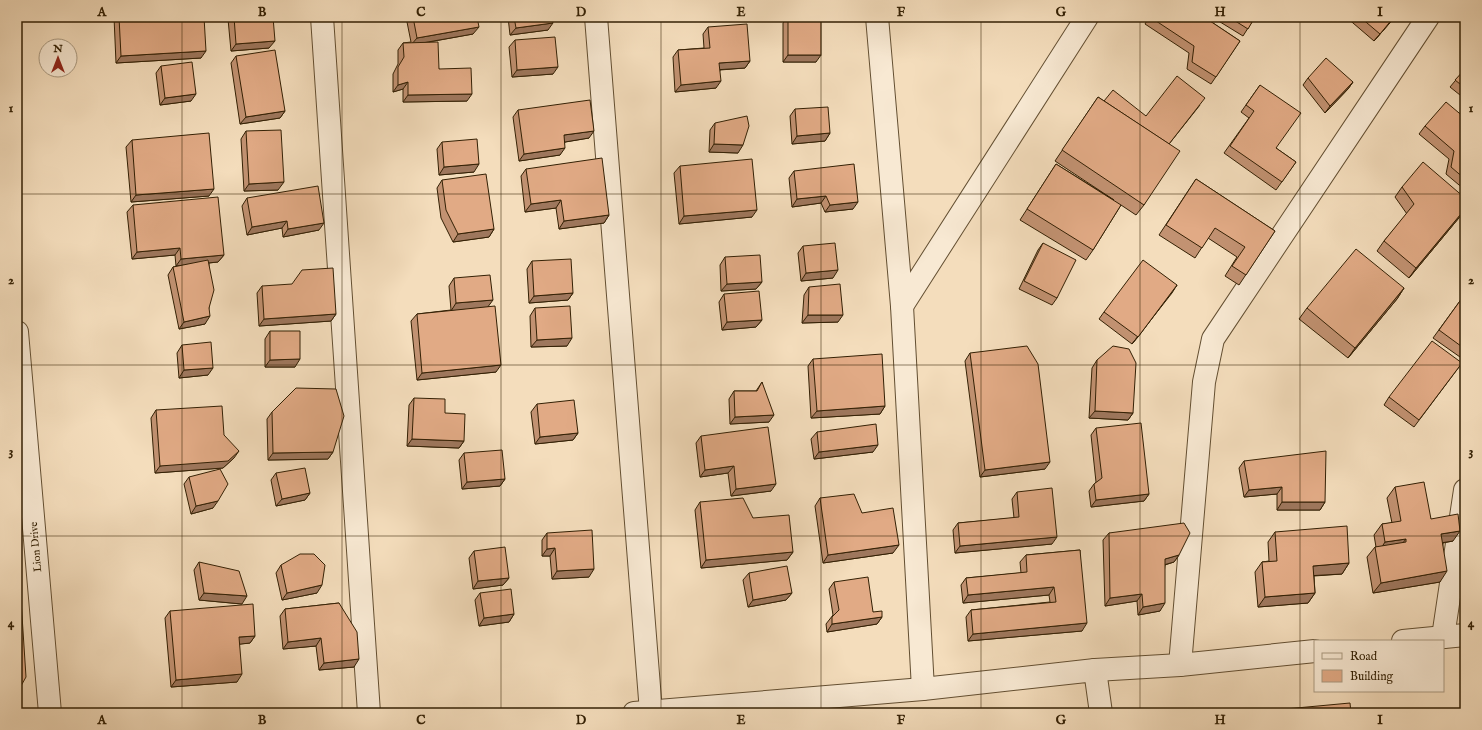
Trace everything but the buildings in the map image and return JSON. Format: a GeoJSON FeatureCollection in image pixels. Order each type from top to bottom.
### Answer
{"type":"FeatureCollection","features":[{"type":"Feature","properties":{"kind":"street"},"geometry":{"type":"LineString","coordinates":[[322,17],[369,713]]}},
{"type":"Feature","properties":{"kind":"street"},"geometry":{"type":"LineString","coordinates":[[596,17],[643,712],[923,689],[1095,670],[1180,665],[1314,651]]}},
{"type":"Feature","properties":{"kind":"street"},"geometry":{"type":"LineString","coordinates":[[877,17],[902,306],[923,689]]}},
{"type":"Feature","properties":{"kind":"street"},"geometry":{"type":"LineString","coordinates":[[902,306],[1087,17]]}},
{"type":"Feature","properties":{"kind":"street"},"geometry":{"type":"LineString","coordinates":[[1180,665],[1204,382],[1213,339],[1428,17]]}},
{"type":"Feature","properties":{"kind":"street","name":"Lion Drive"},"geometry":{"type":"LineString","coordinates":[[17,332],[50,713]]}},
{"type":"Feature","properties":{"kind":"street"},"geometry":{"type":"LineString","coordinates":[[1443,637],[1465,490]]}},
{"type":"Feature","properties":{"kind":"street"},"geometry":{"type":"LineString","coordinates":[[1413,640],[1465,635]]}},
{"type":"Feature","properties":{"kind":"street"},"geometry":{"type":"LineString","coordinates":[[1095,670],[1101,713]]}}]}
